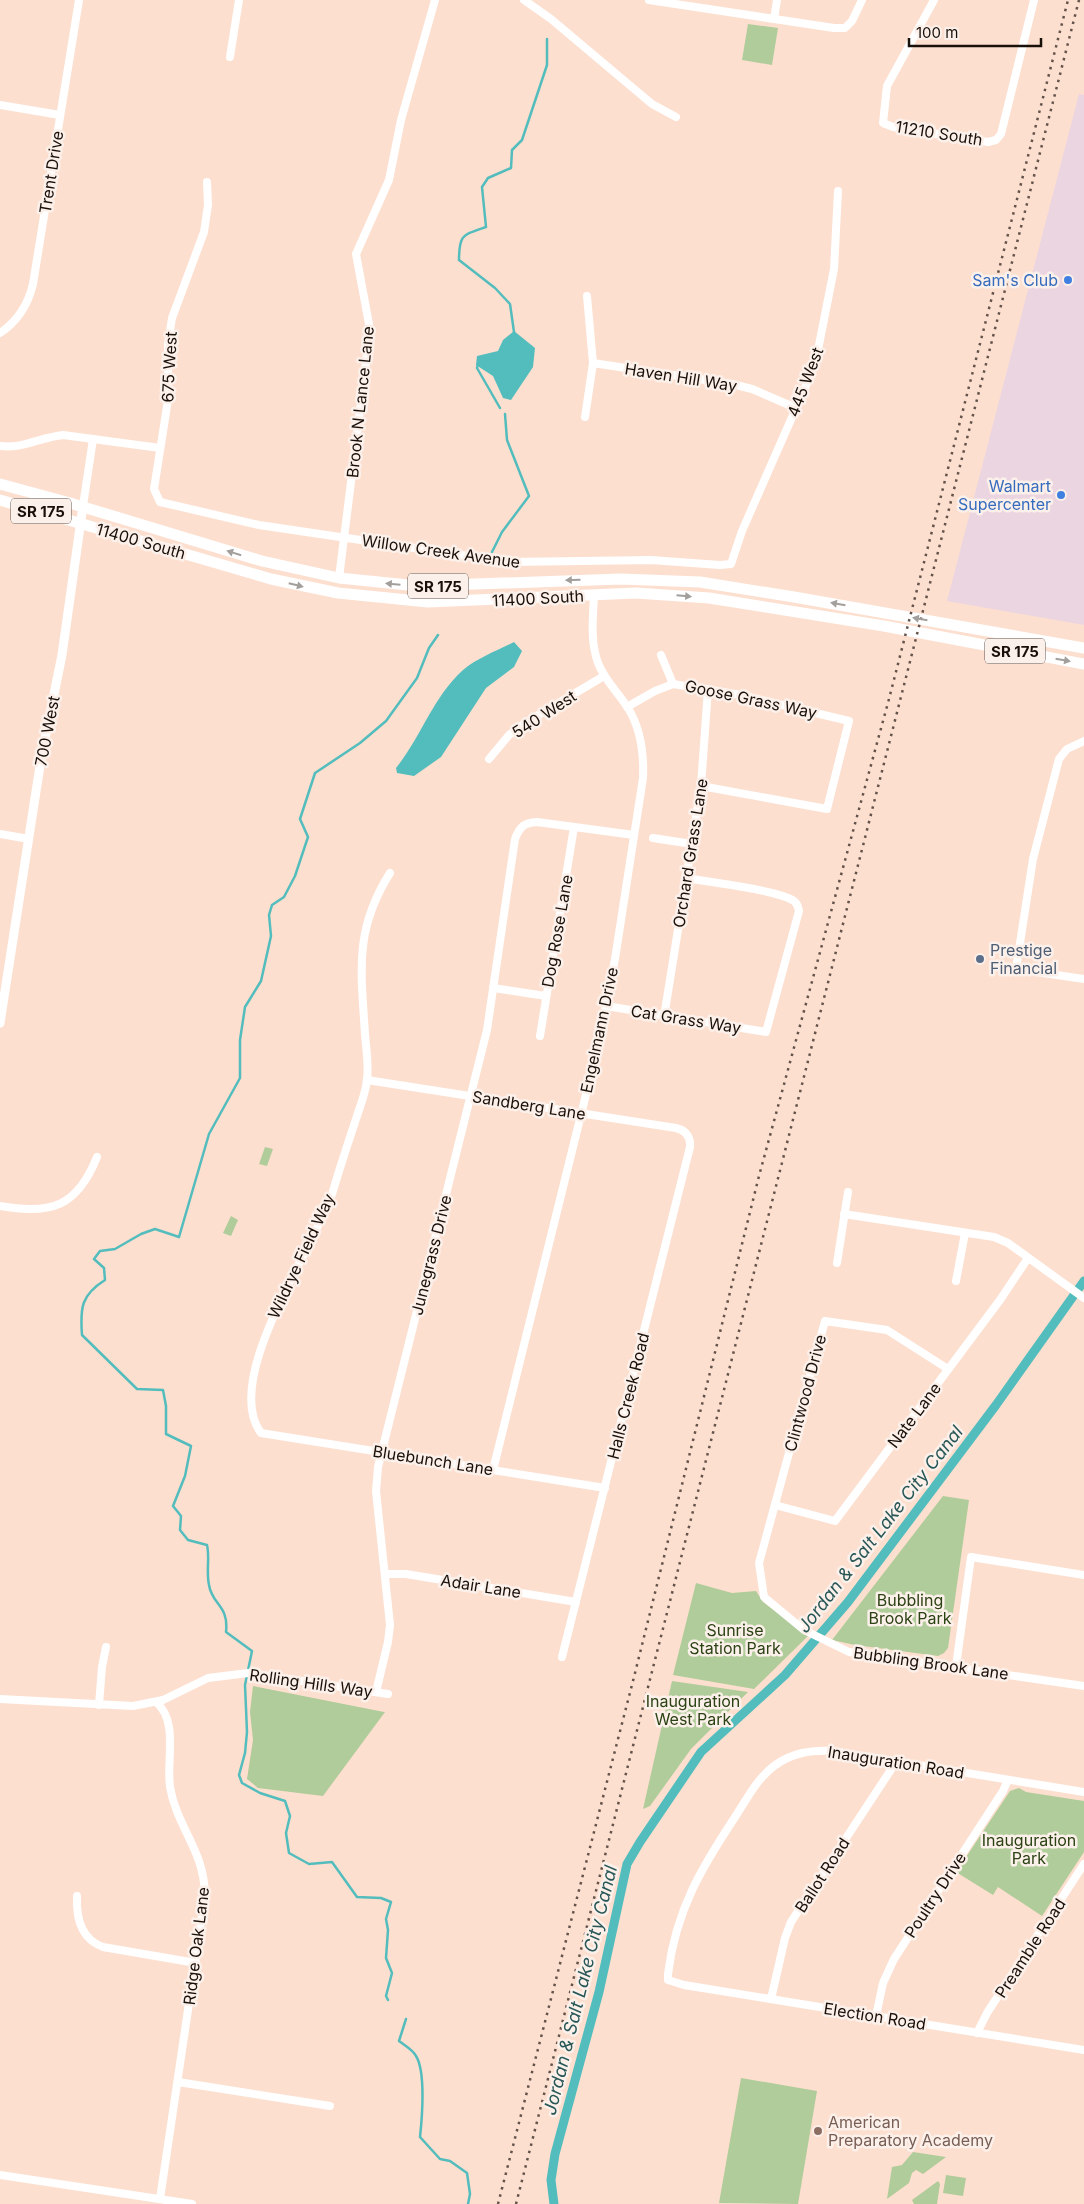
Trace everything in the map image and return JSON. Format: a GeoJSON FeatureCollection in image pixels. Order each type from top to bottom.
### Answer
{"type":"FeatureCollection","features":[{"type":"Feature","properties":{"kind":"main road","name":"11400 South"},"geometry":{"type":"LineString","coordinates":[[0,484],[83,506],[262,561],[339,578],[418,586],[621,579],[682,581],[725,585],[1084,648]]}},
{"type":"Feature","properties":{"kind":"main road","name":"11400 South"},"geometry":{"type":"LineString","coordinates":[[0,500],[271,579],[338,593],[428,602],[594,595],[674,595],[737,601],[884,626],[1084,664]]}},
{"type":"Feature","properties":{"kind":"main road"},"geometry":{"type":"LineString","coordinates":[[594,595],[597,589],[601,587],[660,586],[682,581]]}},
{"type":"Feature","properties":{"kind":"street","name":"Trent Drive"},"geometry":{"type":"LineString","coordinates":[[0,333],[22,312],[32,292],[79,0]]}},
{"type":"Feature","properties":{"kind":"street"},"geometry":{"type":"LineString","coordinates":[[230,57],[239,0]]}},
{"type":"Feature","properties":{"kind":"street","name":"Brook N Lance Lane"},"geometry":{"type":"LineString","coordinates":[[339,578],[369,331],[356,254],[389,180],[399,125],[435,0]]}},
{"type":"Feature","properties":{"kind":"street"},"geometry":{"type":"LineString","coordinates":[[524,0],[551,19],[652,104],[676,118]]}},
{"type":"Feature","properties":{"kind":"street"},"geometry":{"type":"LineString","coordinates":[[649,0],[845,28],[852,21],[862,0]]}},
{"type":"Feature","properties":{"kind":"street"},"geometry":{"type":"LineString","coordinates":[[774,18],[776,0]]}},
{"type":"Feature","properties":{"kind":"street","name":"11210 South"},"geometry":{"type":"LineString","coordinates":[[934,0],[887,86],[883,123],[988,142],[996,140],[1001,134],[1034,0]]}},
{"type":"Feature","properties":{"kind":"street"},"geometry":{"type":"LineString","coordinates":[[0,105],[60,115]]}},
{"type":"Feature","properties":{"kind":"street","name":"675 West"},"geometry":{"type":"LineString","coordinates":[[157,498],[154,489],[168,400],[168,344],[172,318],[180,293],[201,245],[206,218],[207,182]]}},
{"type":"Feature","properties":{"kind":"street","name":"445 West"},"geometry":{"type":"LineString","coordinates":[[731,564],[742,531],[814,365],[834,269],[838,191]]}},
{"type":"Feature","properties":{"kind":"street"},"geometry":{"type":"LineString","coordinates":[[585,417],[593,363],[587,296]]}},
{"type":"Feature","properties":{"kind":"street","name":"Haven Hill Way"},"geometry":{"type":"LineString","coordinates":[[593,363],[732,384],[752,389],[796,408]]}},
{"type":"Feature","properties":{"kind":"street"},"geometry":{"type":"LineString","coordinates":[[0,446],[20,447],[52,436],[63,435],[160,448]]}},
{"type":"Feature","properties":{"kind":"street","name":"700 West"},"geometry":{"type":"LineString","coordinates":[[0,1017],[42,753],[62,655],[93,439]]}},
{"type":"Feature","properties":{"kind":"street","name":"Willow Creek Avenue"},"geometry":{"type":"LineString","coordinates":[[157,498],[170,506],[223,518],[509,562],[626,560],[731,564]]}},
{"type":"Feature","properties":{"kind":"street","name":"Engelmann Drive"},"geometry":{"type":"LineString","coordinates":[[493,1470],[606,1006],[643,778],[643,754],[639,734],[627,707],[604,676],[596,657],[593,638],[594,595]]}},
{"type":"Feature","properties":{"kind":"street"},"geometry":{"type":"LineString","coordinates":[[661,655],[673,684]]}},
{"type":"Feature","properties":{"kind":"street","name":"540 West"},"geometry":{"type":"LineString","coordinates":[[489,759],[508,735],[604,676]]}},
{"type":"Feature","properties":{"kind":"street","name":"Goose Grass Way"},"geometry":{"type":"LineString","coordinates":[[627,707],[655,691],[673,684],[778,703],[849,721],[826,809],[701,786]]}},
{"type":"Feature","properties":{"kind":"street","name":"Orchard Grass Lane"},"geometry":{"type":"LineString","coordinates":[[664,1017],[701,786],[708,689]]}},
{"type":"Feature","properties":{"kind":"street"},"geometry":{"type":"LineString","coordinates":[[1084,741],[1066,749],[1059,760],[1033,860],[1016,969],[1084,979]]}},
{"type":"Feature","properties":{"kind":"street","name":"Junegrass Drive"},"geometry":{"type":"LineString","coordinates":[[376,1692],[389,1633],[376,1491],[382,1452],[487,1030],[515,839],[519,828],[526,823],[537,822],[574,827]]}},
{"type":"Feature","properties":{"kind":"street"},"geometry":{"type":"LineString","coordinates":[[574,827],[634,834]]}},
{"type":"Feature","properties":{"kind":"street","name":"Dog Rose Lane"},"geometry":{"type":"LineString","coordinates":[[540,1036],[574,827]]}},
{"type":"Feature","properties":{"kind":"street"},"geometry":{"type":"LineString","coordinates":[[0,834],[29,839]]}},
{"type":"Feature","properties":{"kind":"street"},"geometry":{"type":"LineString","coordinates":[[653,838],[692,844]]}},
{"type":"Feature","properties":{"kind":"street"},"geometry":{"type":"LineString","coordinates":[[367,1080],[361,972],[362,943],[371,907],[390,873]]}},
{"type":"Feature","properties":{"kind":"street","name":"Cat Grass Way"},"geometry":{"type":"LineString","coordinates":[[606,1006],[664,1017],[766,1032],[799,911],[798,904],[792,899],[764,892],[686,878]]}},
{"type":"Feature","properties":{"kind":"street"},"geometry":{"type":"LineString","coordinates":[[493,988],[546,996]]}},
{"type":"Feature","properties":{"kind":"street","name":"Sandberg Lane"},"geometry":{"type":"LineString","coordinates":[[367,1080],[679,1128],[688,1136]]}},
{"type":"Feature","properties":{"kind":"street","name":"Wildrye Field Way"},"geometry":{"type":"LineString","coordinates":[[261,1433],[256,1426],[250,1408],[252,1380],[267,1329],[328,1205],[367,1080]]}},
{"type":"Feature","properties":{"kind":"street","name":"Halls Creek Road"},"geometry":{"type":"LineString","coordinates":[[562,1657],[690,1147],[688,1136]]}},
{"type":"Feature","properties":{"kind":"street"},"geometry":{"type":"LineString","coordinates":[[0,1206],[35,1210],[59,1205],[73,1196],[84,1184],[97,1157]]}},
{"type":"Feature","properties":{"kind":"street"},"geometry":{"type":"LineString","coordinates":[[837,1263],[848,1192]]}},
{"type":"Feature","properties":{"kind":"street"},"geometry":{"type":"LineString","coordinates":[[844,1214],[994,1237],[1008,1243],[1084,1298]]}},
{"type":"Feature","properties":{"kind":"street"},"geometry":{"type":"LineString","coordinates":[[956,1281],[964,1233]]}},
{"type":"Feature","properties":{"kind":"street","name":"Nate Lane"},"geometry":{"type":"LineString","coordinates":[[775,1505],[835,1521],[1028,1258]]}},
{"type":"Feature","properties":{"kind":"street","name":"Clintwood Drive"},"geometry":{"type":"LineString","coordinates":[[764,1597],[759,1563],[825,1321],[887,1330],[948,1369]]}},
{"type":"Feature","properties":{"kind":"street","name":"Bluebunch Lane"},"geometry":{"type":"LineString","coordinates":[[261,1433],[605,1488]]}},
{"type":"Feature","properties":{"kind":"street"},"geometry":{"type":"LineString","coordinates":[[956,1666],[971,1557],[1084,1575]]}},
{"type":"Feature","properties":{"kind":"street","name":"Adair Lane"},"geometry":{"type":"LineString","coordinates":[[385,1574],[406,1574],[576,1602]]}},
{"type":"Feature","properties":{"kind":"street","name":"Bubbling Brook Lane"},"geometry":{"type":"LineString","coordinates":[[764,1597],[804,1630],[849,1652],[1084,1686]]}},
{"type":"Feature","properties":{"kind":"street"},"geometry":{"type":"LineString","coordinates":[[99,1705],[102,1666],[106,1647]]}},
{"type":"Feature","properties":{"kind":"street","name":"Rolling Hills Way"},"geometry":{"type":"LineString","coordinates":[[0,1699],[134,1706],[156,1702],[208,1678],[226,1674],[256,1673],[388,1694]]}},
{"type":"Feature","properties":{"kind":"street","name":"Ridge Oak Lane"},"geometry":{"type":"LineString","coordinates":[[156,1702],[164,1712],[169,1730],[169,1778],[173,1798],[199,1855],[204,1873],[205,1895],[160,2199]]}},
{"type":"Feature","properties":{"kind":"street","name":"Inauguration Road"},"geometry":{"type":"LineString","coordinates":[[668,1980],[668,1968],[691,1888],[703,1865],[755,1785],[783,1760],[806,1752],[832,1751],[1084,1792]]}},
{"type":"Feature","properties":{"kind":"street","name":"Ballot Road"},"geometry":{"type":"LineString","coordinates":[[771,1999],[785,1938],[792,1922],[896,1762]]}},
{"type":"Feature","properties":{"kind":"street","name":"Poultry Drive"},"geometry":{"type":"LineString","coordinates":[[876,2016],[883,1983],[894,1958],[1003,1791],[1008,1780]]}},
{"type":"Feature","properties":{"kind":"street","name":"Preamble Road"},"geometry":{"type":"LineString","coordinates":[[977,2033],[987,2013],[1084,1864]]}},
{"type":"Feature","properties":{"kind":"street"},"geometry":{"type":"LineString","coordinates":[[77,1896],[77,1913],[82,1930],[94,1943],[103,1947],[196,1963]]}},
{"type":"Feature","properties":{"kind":"street","name":"Election Road"},"geometry":{"type":"LineString","coordinates":[[668,1980],[684,1985],[1084,2050]]}},
{"type":"Feature","properties":{"kind":"street"},"geometry":{"type":"LineString","coordinates":[[178,2082],[330,2106]]}},
{"type":"Feature","properties":{"kind":"street"},"geometry":{"type":"LineString","coordinates":[[0,2175],[192,2204]]}},
{"type":"Feature","properties":{"kind":"shaded area"},"geometry":{"type":"Polygon","coordinates":[[[1079,94],[1084,95],[1084,625],[947,601],[1079,94]]]}},
{"type":"Feature","properties":{"kind":"green space"},"geometry":{"type":"Polygon","coordinates":[[[748,24],[778,28],[772,65],[742,60],[748,24]]]}},
{"type":"Feature","properties":{"kind":"green space"},"geometry":{"type":"Polygon","coordinates":[[[265,1147],[273,1149],[267,1166],[259,1164],[265,1147]]]}},
{"type":"Feature","properties":{"kind":"green space"},"geometry":{"type":"Polygon","coordinates":[[[231,1216],[238,1220],[231,1236],[223,1233],[231,1216]]]}},
{"type":"Feature","properties":{"kind":"green space","name":"Bubbling Brook Park"},"geometry":{"type":"Polygon","coordinates":[[[943,1496],[969,1500],[948,1648],[938,1656],[855,1645],[832,1640],[943,1496]]]}},
{"type":"Feature","properties":{"kind":"green space","name":"Sunrise Station Park"},"geometry":{"type":"Polygon","coordinates":[[[696,1583],[732,1593],[756,1591],[763,1602],[808,1636],[754,1689],[673,1675],[696,1583]]]}},
{"type":"Feature","properties":{"kind":"green space","name":"Inauguration West Park"},"geometry":{"type":"Polygon","coordinates":[[[672,1681],[748,1692],[691,1749],[650,1806],[643,1809],[672,1681]]]}},
{"type":"Feature","properties":{"kind":"green space"},"geometry":{"type":"Polygon","coordinates":[[[253,1686],[385,1712],[323,1796],[258,1788],[247,1779],[253,1740],[250,1712],[253,1686]]]}},
{"type":"Feature","properties":{"kind":"green space","name":"Inauguration Park"},"geometry":{"type":"Polygon","coordinates":[[[1019,1788],[1026,1792],[1084,1801],[1084,1852],[1042,1916],[998,1887],[993,1895],[956,1872],[1010,1791],[1019,1788]]]}},
{"type":"Feature","properties":{"kind":"green space"},"geometry":{"type":"Polygon","coordinates":[[[741,2078],[817,2091],[798,2204],[719,2203],[741,2078]]]}},
{"type":"Feature","properties":{"kind":"green space"},"geometry":{"type":"Polygon","coordinates":[[[913,2152],[946,2157],[923,2174],[916,2170],[912,2173],[909,2183],[887,2199],[892,2167],[902,2165],[913,2152]]]}},
{"type":"Feature","properties":{"kind":"green space"},"geometry":{"type":"Polygon","coordinates":[[[946,2175],[966,2178],[963,2196],[943,2193],[946,2175]]]}},
{"type":"Feature","properties":{"kind":"green space"},"geometry":{"type":"Polygon","coordinates":[[[938,2181],[940,2184],[937,2204],[914,2204],[912,2200],[938,2181]]]}},
{"type":"Feature","properties":{"kind":"water"},"geometry":{"type":"Polygon","coordinates":[[[514,331],[535,348],[533,367],[511,400],[503,398],[493,376],[476,365],[477,356],[498,351],[503,340],[514,331]]]}},
{"type":"Feature","properties":{"kind":"water"},"geometry":{"type":"Polygon","coordinates":[[[514,642],[522,651],[514,667],[486,688],[441,757],[414,776],[397,773],[396,768],[443,692],[463,670],[488,654],[514,642]]]}},
{"type":"Feature","properties":{"kind":"waterway"},"geometry":{"type":"LineString","coordinates":[[514,332],[510,304],[495,288],[459,260],[459,251],[461,240],[467,234],[486,227],[482,187],[488,178],[511,168],[512,150],[522,140],[547,65],[547,39]]}},
{"type":"Feature","properties":{"kind":"waterway"},"geometry":{"type":"LineString","coordinates":[[478,364],[477,368],[500,408]]}},
{"type":"Feature","properties":{"kind":"waterway"},"geometry":{"type":"LineString","coordinates":[[492,552],[502,532],[529,496],[507,440],[505,414]]}},
{"type":"Feature","properties":{"kind":"waterway"},"geometry":{"type":"LineString","coordinates":[[388,2000],[386,1996],[392,1973],[386,1958],[388,1930],[386,1919],[391,1902],[381,1898],[357,1897],[332,1862],[309,1864],[289,1853],[286,1833],[290,1816],[285,1801],[260,1793],[242,1783],[239,1775],[245,1753],[247,1732],[245,1685],[252,1651],[226,1632],[225,1616],[213,1597],[209,1585],[207,1545],[188,1540],[180,1530],[181,1516],[173,1506],[185,1476],[191,1446],[166,1434],[166,1406],[163,1390],[137,1389],[82,1335],[81,1317],[87,1297],[91,1291],[105,1280],[104,1268],[94,1259],[100,1251],[115,1249],[141,1234],[155,1229],[179,1237],[209,1134],[240,1078],[240,1040],[245,1007],[261,981],[271,936],[269,915],[272,905],[284,897],[295,876],[308,837],[300,819],[315,773],[360,743],[386,721],[417,678],[429,648],[438,635]]}},
{"type":"Feature","properties":{"kind":"waterway","name":"Jordan & Salt Lake City Canal"},"geometry":{"type":"LineString","coordinates":[[554,2204],[551,2180],[555,2154],[599,1992],[627,1864],[701,1752],[785,1675],[848,1602],[996,1405],[1084,1281]]}},
{"type":"Feature","properties":{"kind":"waterway"},"geometry":{"type":"LineString","coordinates":[[406,2019],[399,2041],[413,2052],[419,2063],[422,2084],[420,2137],[440,2159],[450,2161],[467,2173],[470,2194],[468,2204]]}},
{"type":"Feature","properties":{"kind":"railway"},"geometry":{"type":"LineString","coordinates":[[498,2204],[634,1677],[759,1176],[889,699],[1068,0]]}},
{"type":"Feature","properties":{"kind":"railway"},"geometry":{"type":"LineString","coordinates":[[516,2204],[1079,0]]}},
{"type":"Feature","properties":{"kind":"place","name":"Sam's Club"},"geometry":{"type":"Point","coordinates":[1068,280]}},
{"type":"Feature","properties":{"kind":"place","name":"Walmart Supercenter"},"geometry":{"type":"Point","coordinates":[1061,495]}},
{"type":"Feature","properties":{"kind":"place","name":"Prestige Financial"},"geometry":{"type":"Point","coordinates":[980,959]}},
{"type":"Feature","properties":{"kind":"place","name":"American Preparatory Academy"},"geometry":{"type":"Point","coordinates":[818,2131]}}]}
